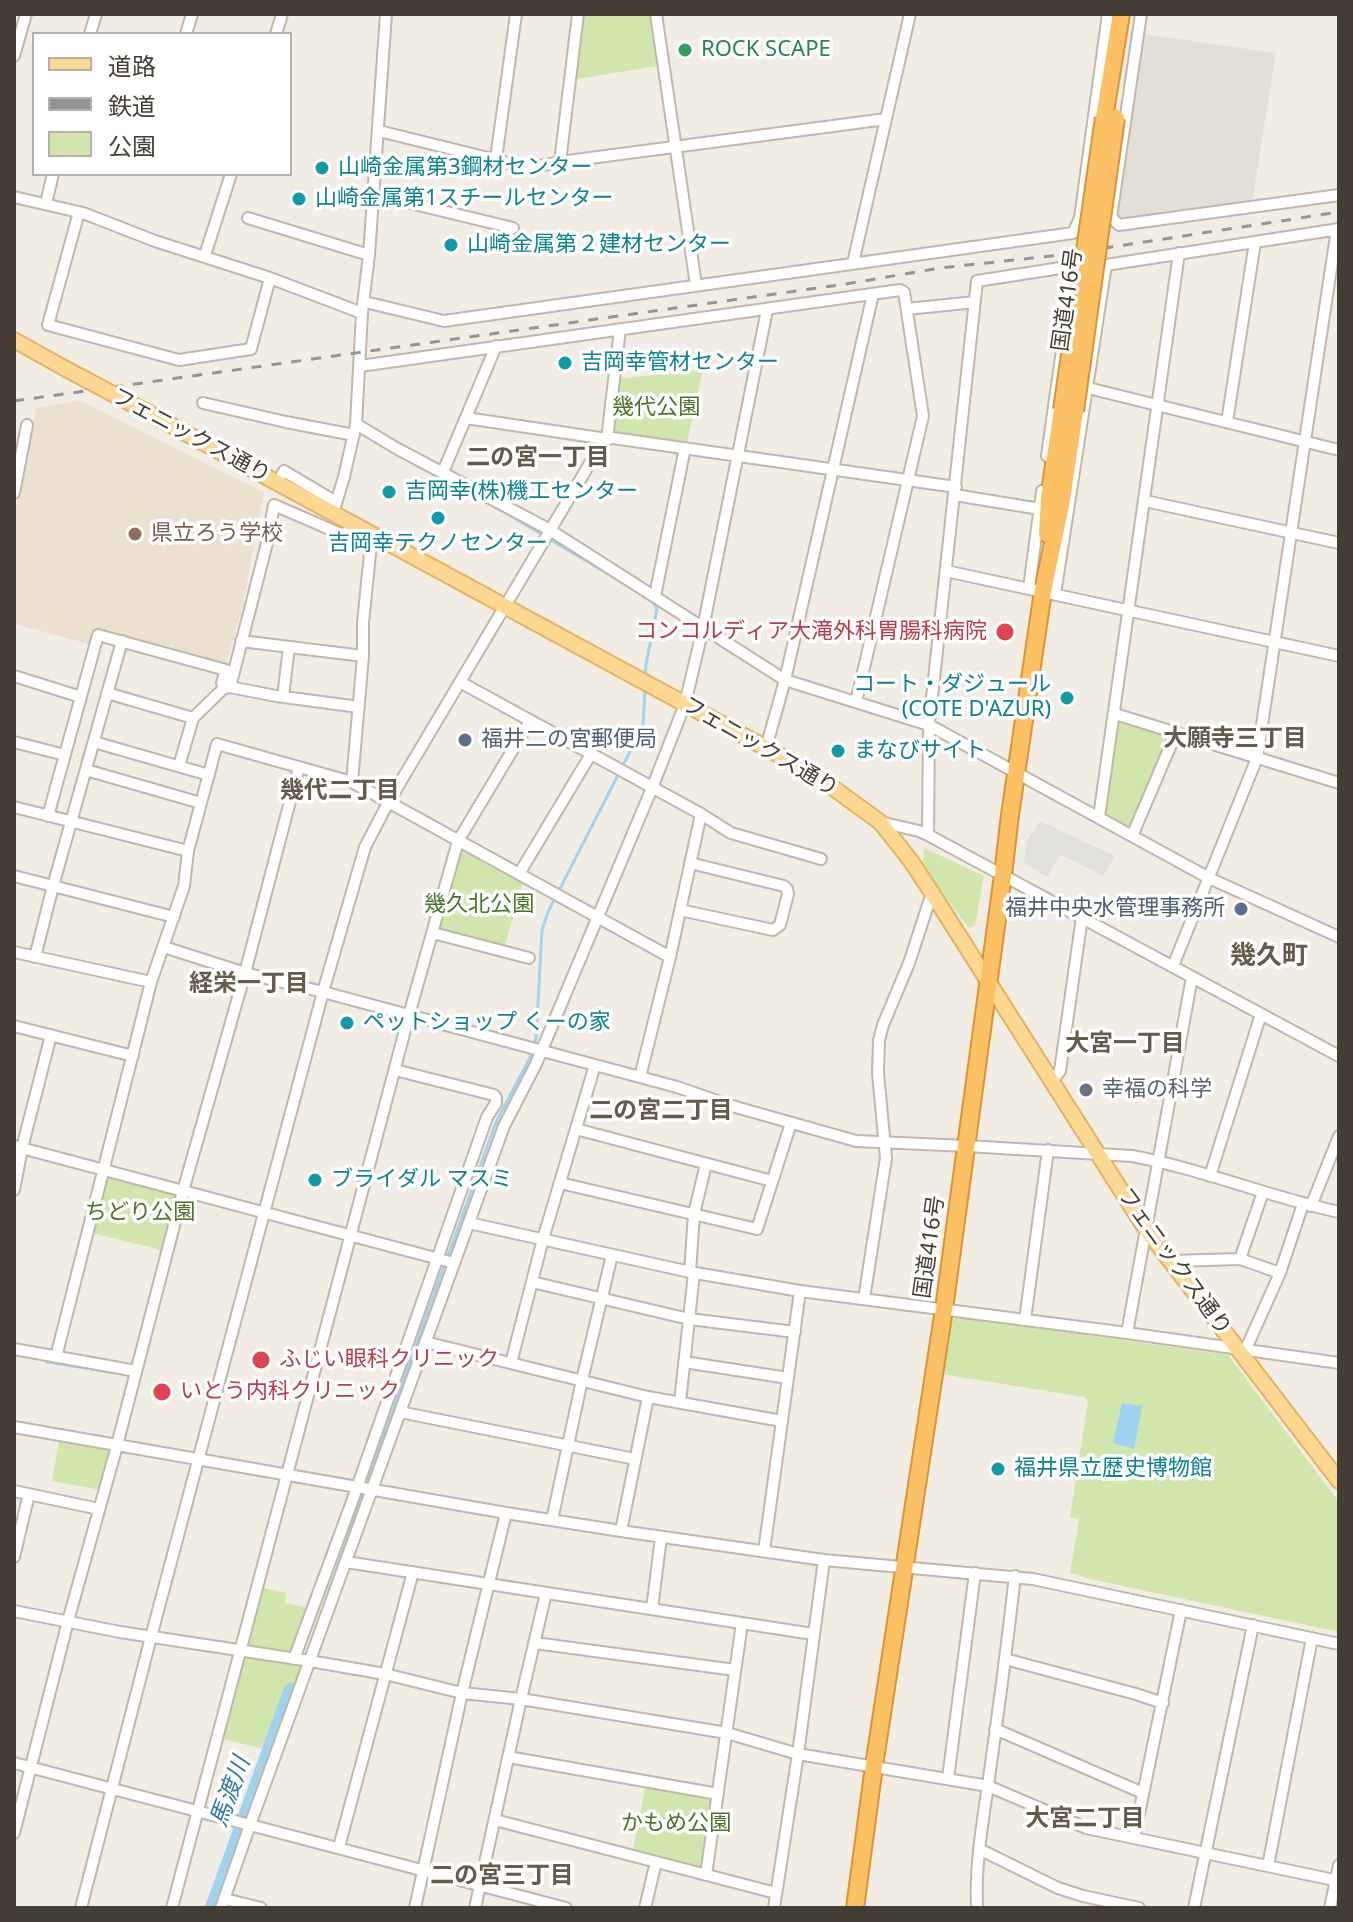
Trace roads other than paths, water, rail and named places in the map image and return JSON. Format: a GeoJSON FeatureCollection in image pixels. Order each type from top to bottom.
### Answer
{"type":"FeatureCollection","features":[{"type":"Feature","properties":{"kind":"highway","name":"国道416号"},"geometry":{"type":"LineString","coordinates":[[855,1908],[967,1146],[1042,591],[1049,499],[1068,411],[1110,118],[1121,14]]}},
{"type":"Feature","properties":{"kind":"highway","name":"国道416号"},"geometry":{"type":"LineString","coordinates":[[1110,118],[1129,14]]}},
{"type":"Feature","properties":{"kind":"main road","name":"フェニックス通り"},"geometry":{"type":"LineString","coordinates":[[14,340],[335,507],[372,534],[827,782],[880,822],[932,893],[1145,1228],[1242,1350],[1339,1481]]}},
{"type":"Feature","properties":{"kind":"street"},"geometry":{"type":"LineString","coordinates":[[14,56],[26,14]]}},
{"type":"Feature","properties":{"kind":"street"},"geometry":{"type":"LineString","coordinates":[[282,474],[284,471],[335,507],[355,430],[386,14]]}},
{"type":"Feature","properties":{"kind":"street"},"geometry":{"type":"LineString","coordinates":[[496,159],[516,14]]}},
{"type":"Feature","properties":{"kind":"street"},"geometry":{"type":"LineString","coordinates":[[560,162],[578,14]]}},
{"type":"Feature","properties":{"kind":"street"},"geometry":{"type":"LineString","coordinates":[[656,14],[696,285]]}},
{"type":"Feature","properties":{"kind":"street"},"geometry":{"type":"LineString","coordinates":[[853,263],[910,14]]}},
{"type":"Feature","properties":{"kind":"street"},"geometry":{"type":"LineString","coordinates":[[365,302],[444,321],[1073,233],[1080,218],[1108,14]]}},
{"type":"Feature","properties":{"kind":"street"},"geometry":{"type":"LineString","coordinates":[[1111,217],[1141,14]]}},
{"type":"Feature","properties":{"kind":"street"},"geometry":{"type":"LineString","coordinates":[[379,131],[529,168],[886,119]]}},
{"type":"Feature","properties":{"kind":"street"},"geometry":{"type":"LineString","coordinates":[[46,203],[53,176]]}},
{"type":"Feature","properties":{"kind":"street"},"geometry":{"type":"LineString","coordinates":[[205,255],[230,176]]}},
{"type":"Feature","properties":{"kind":"street"},"geometry":{"type":"LineString","coordinates":[[373,194],[513,228]]}},
{"type":"Feature","properties":{"kind":"street"},"geometry":{"type":"LineString","coordinates":[[1080,218],[1111,217],[1119,225],[1339,195]]}},
{"type":"Feature","properties":{"kind":"street"},"geometry":{"type":"LineString","coordinates":[[14,197],[79,212],[362,313]]}},
{"type":"Feature","properties":{"kind":"street"},"geometry":{"type":"LineString","coordinates":[[79,212],[48,325],[179,360],[251,349],[270,278]]}},
{"type":"Feature","properties":{"kind":"street"},"geometry":{"type":"LineString","coordinates":[[248,218],[369,255]]}},
{"type":"Feature","properties":{"kind":"street"},"geometry":{"type":"LineString","coordinates":[[1042,591],[1088,388],[1106,265],[1338,229],[1336,266],[1305,442],[1257,758],[1173,966]]}},
{"type":"Feature","properties":{"kind":"street"},"geometry":{"type":"LineString","coordinates":[[1227,422],[1255,242]]}},
{"type":"Feature","properties":{"kind":"street"},"geometry":{"type":"LineString","coordinates":[[1099,817],[1179,253]]}},
{"type":"Feature","properties":{"kind":"street"},"geometry":{"type":"LineString","coordinates":[[928,835],[929,725],[977,281],[1067,267],[1073,272],[1105,269]]}},
{"type":"Feature","properties":{"kind":"street"},"geometry":{"type":"LineString","coordinates":[[1042,591],[1040,509],[1073,272]]}},
{"type":"Feature","properties":{"kind":"street"},"geometry":{"type":"LineString","coordinates":[[360,366],[900,290],[904,292],[923,416],[856,702]]}},
{"type":"Feature","properties":{"kind":"street"},"geometry":{"type":"LineString","coordinates":[[766,748],[785,680],[873,294]]}},
{"type":"Feature","properties":{"kind":"street"},"geometry":{"type":"LineString","coordinates":[[907,309],[975,302]]}},
{"type":"Feature","properties":{"kind":"street"},"geometry":{"type":"LineString","coordinates":[[261,1908],[223,1903],[504,1126],[542,1050],[685,704],[767,310]]}},
{"type":"Feature","properties":{"kind":"street"},"geometry":{"type":"LineString","coordinates":[[81,1908],[356,872],[388,803],[607,439],[620,329]]}},
{"type":"Feature","properties":{"kind":"street"},"geometry":{"type":"LineString","coordinates":[[443,472],[496,346]]}},
{"type":"Feature","properties":{"kind":"street"},"geometry":{"type":"LineString","coordinates":[[1088,388],[1339,450]]}},
{"type":"Feature","properties":{"kind":"street"},"geometry":{"type":"LineString","coordinates":[[203,403],[286,422],[355,430],[396,448],[550,530],[785,680],[929,725],[1209,878],[1339,937]]}},
{"type":"Feature","properties":{"kind":"street"},"geometry":{"type":"LineString","coordinates":[[466,418],[909,480],[1040,509]]}},
{"type":"Feature","properties":{"kind":"street"},"geometry":{"type":"LineString","coordinates":[[14,493],[27,425]]}},
{"type":"Feature","properties":{"kind":"street"},"geometry":{"type":"LineString","coordinates":[[655,596],[685,448]]}},
{"type":"Feature","properties":{"kind":"street"},"geometry":{"type":"LineString","coordinates":[[179,766],[193,718],[227,688],[266,547],[278,490]]}},
{"type":"Feature","properties":{"kind":"street"},"geometry":{"type":"LineString","coordinates":[[1145,501],[1339,543]]}},
{"type":"Feature","properties":{"kind":"street"},"geometry":{"type":"LineString","coordinates":[[274,505],[341,534],[347,533],[353,523]]}},
{"type":"Feature","properties":{"kind":"street"},"geometry":{"type":"LineString","coordinates":[[352,782],[372,534]]}},
{"type":"Feature","properties":{"kind":"street"},"geometry":{"type":"LineString","coordinates":[[946,571],[1339,656]]}},
{"type":"Feature","properties":{"kind":"street"},"geometry":{"type":"LineString","coordinates":[[48,816],[98,635],[226,670],[222,683],[227,688],[359,707]]}},
{"type":"Feature","properties":{"kind":"street"},"geometry":{"type":"LineString","coordinates":[[35,957],[122,641]]}},
{"type":"Feature","properties":{"kind":"street"},"geometry":{"type":"LineString","coordinates":[[241,641],[363,656]]}},
{"type":"Feature","properties":{"kind":"street"},"geometry":{"type":"LineString","coordinates":[[283,697],[289,647]]}},
{"type":"Feature","properties":{"kind":"street"},"geometry":{"type":"LineString","coordinates":[[14,676],[81,697]]}},
{"type":"Feature","properties":{"kind":"street"},"geometry":{"type":"LineString","coordinates":[[460,682],[731,833],[821,859]]}},
{"type":"Feature","properties":{"kind":"street"},"geometry":{"type":"LineString","coordinates":[[107,693],[193,718]]}},
{"type":"Feature","properties":{"kind":"street"},"geometry":{"type":"LineString","coordinates":[[1115,714],[1339,783]]}},
{"type":"Feature","properties":{"kind":"street"},"geometry":{"type":"LineString","coordinates":[[172,1908],[458,841],[530,721]]}},
{"type":"Feature","properties":{"kind":"street"},"geometry":{"type":"LineString","coordinates":[[1132,836],[1176,733]]}},
{"type":"Feature","properties":{"kind":"street"},"geometry":{"type":"LineString","coordinates":[[14,742],[65,755]]}},
{"type":"Feature","properties":{"kind":"street"},"geometry":{"type":"LineString","coordinates":[[94,742],[209,775]]}},
{"type":"Feature","properties":{"kind":"street"},"geometry":{"type":"LineString","coordinates":[[56,1357],[151,982],[184,886],[188,851],[217,744],[352,782],[670,957]]}},
{"type":"Feature","properties":{"kind":"street"},"geometry":{"type":"LineString","coordinates":[[519,874],[591,754]]}},
{"type":"Feature","properties":{"kind":"street"},"geometry":{"type":"LineString","coordinates":[[14,1833],[68,1621],[299,767]]}},
{"type":"Feature","properties":{"kind":"street"},"geometry":{"type":"LineString","coordinates":[[86,770],[201,803]]}},
{"type":"Feature","properties":{"kind":"street"},"geometry":{"type":"LineString","coordinates":[[14,807],[188,851]]}},
{"type":"Feature","properties":{"kind":"street"},"geometry":{"type":"LineString","coordinates":[[640,1077],[701,814]]}},
{"type":"Feature","properties":{"kind":"street"},"geometry":{"type":"LineString","coordinates":[[880,822],[928,835],[1339,1056]]}},
{"type":"Feature","properties":{"kind":"street"},"geometry":{"type":"LineString","coordinates":[[680,910],[773,930],[780,925],[788,894],[784,886],[690,863]]}},
{"type":"Feature","properties":{"kind":"street"},"geometry":{"type":"LineString","coordinates":[[14,876],[174,917]]}},
{"type":"Feature","properties":{"kind":"street"},"geometry":{"type":"LineString","coordinates":[[864,1299],[886,1158],[878,1073],[879,1040],[932,893]]}},
{"type":"Feature","properties":{"kind":"street"},"geometry":{"type":"LineString","coordinates":[[1052,1081],[1060,1071],[1082,917]]}},
{"type":"Feature","properties":{"kind":"street"},"geometry":{"type":"LineString","coordinates":[[433,933],[529,958]]}},
{"type":"Feature","properties":{"kind":"street"},"geometry":{"type":"LineString","coordinates":[[164,947],[245,973],[640,1077],[856,1141],[1132,1156],[1339,1212]]}},
{"type":"Feature","properties":{"kind":"street"},"geometry":{"type":"LineString","coordinates":[[14,952],[151,982]]}},
{"type":"Feature","properties":{"kind":"street"},"geometry":{"type":"LineString","coordinates":[[1127,1333],[1192,977]]}},
{"type":"Feature","properties":{"kind":"street"},"geometry":{"type":"LineString","coordinates":[[1210,1176],[1261,1014]]}},
{"type":"Feature","properties":{"kind":"street"},"geometry":{"type":"LineString","coordinates":[[14,1026],[133,1056]]}},
{"type":"Feature","properties":{"kind":"street"},"geometry":{"type":"LineString","coordinates":[[14,1190],[18,1147],[51,1035]]}},
{"type":"Feature","properties":{"kind":"street"},"geometry":{"type":"LineString","coordinates":[[511,1363],[543,1239],[595,1065]]}},
{"type":"Feature","properties":{"kind":"street"},"geometry":{"type":"LineString","coordinates":[[294,1659],[487,1117],[496,1103],[494,1095],[395,1070]]}},
{"type":"Feature","properties":{"kind":"street"},"geometry":{"type":"LineString","coordinates":[[560,1183],[757,1229],[791,1123]]}},
{"type":"Feature","properties":{"kind":"street"},"geometry":{"type":"LineString","coordinates":[[576,1129],[772,1181]]}},
{"type":"Feature","properties":{"kind":"street"},"geometry":{"type":"LineString","coordinates":[[1242,1350],[1280,1273],[1339,1136]]}},
{"type":"Feature","properties":{"kind":"street"},"geometry":{"type":"LineString","coordinates":[[18,1147],[454,1263]]}},
{"type":"Feature","properties":{"kind":"street"},"geometry":{"type":"LineString","coordinates":[[1025,1320],[1048,1150]]}},
{"type":"Feature","properties":{"kind":"street"},"geometry":{"type":"LineString","coordinates":[[680,1402],[689,1319],[694,1214],[706,1164]]}},
{"type":"Feature","properties":{"kind":"street"},"geometry":{"type":"LineString","coordinates":[[1240,1259],[1263,1192]]}},
{"type":"Feature","properties":{"kind":"street"},"geometry":{"type":"LineString","coordinates":[[469,1223],[692,1273],[800,1291],[1339,1363]]}},
{"type":"Feature","properties":{"kind":"street"},"geometry":{"type":"LineString","coordinates":[[552,1520],[612,1255]]}},
{"type":"Feature","properties":{"kind":"street"},"geometry":{"type":"LineString","coordinates":[[1172,1261],[1240,1259],[1280,1273]]}},
{"type":"Feature","properties":{"kind":"street"},"geometry":{"type":"LineString","coordinates":[[532,1282],[689,1319],[795,1332]]}},
{"type":"Feature","properties":{"kind":"street"},"geometry":{"type":"LineString","coordinates":[[764,1551],[800,1291]]}},
{"type":"Feature","properties":{"kind":"street"},"geometry":{"type":"LineString","coordinates":[[425,1342],[648,1397],[782,1421]]}},
{"type":"Feature","properties":{"kind":"street"},"geometry":{"type":"LineString","coordinates":[[14,1349],[136,1371]]}},
{"type":"Feature","properties":{"kind":"street"},"geometry":{"type":"LineString","coordinates":[[684,1362],[788,1378]]}},
{"type":"Feature","properties":{"kind":"street"},"geometry":{"type":"LineString","coordinates":[[621,1531],[648,1397]]}},
{"type":"Feature","properties":{"kind":"street"},"geometry":{"type":"LineString","coordinates":[[400,1412],[635,1459]]}},
{"type":"Feature","properties":{"kind":"street"},"geometry":{"type":"LineString","coordinates":[[14,1427],[661,1537],[824,1560],[1015,1576],[1339,1644]]}},
{"type":"Feature","properties":{"kind":"street"},"geometry":{"type":"LineString","coordinates":[[14,1491],[99,1509]]}},
{"type":"Feature","properties":{"kind":"street"},"geometry":{"type":"LineString","coordinates":[[14,1557],[29,1494]]}},
{"type":"Feature","properties":{"kind":"street"},"geometry":{"type":"LineString","coordinates":[[415,1908],[462,1693],[506,1513]]}},
{"type":"Feature","properties":{"kind":"street"},"geometry":{"type":"LineString","coordinates":[[652,1609],[661,1537]]}},
{"type":"Feature","properties":{"kind":"street"},"geometry":{"type":"LineString","coordinates":[[774,1908],[824,1560]]}},
{"type":"Feature","properties":{"kind":"street"},"geometry":{"type":"LineString","coordinates":[[346,1562],[813,1634]]}},
{"type":"Feature","properties":{"kind":"street"},"geometry":{"type":"LineString","coordinates":[[339,1847],[413,1572]]}},
{"type":"Feature","properties":{"kind":"street"},"geometry":{"type":"LineString","coordinates":[[948,1778],[975,1573]]}},
{"type":"Feature","properties":{"kind":"street"},"geometry":{"type":"LineString","coordinates":[[977,1908],[979,1849],[1015,1576]]}},
{"type":"Feature","properties":{"kind":"street"},"geometry":{"type":"LineString","coordinates":[[475,1908],[546,1593]]}},
{"type":"Feature","properties":{"kind":"street"},"geometry":{"type":"LineString","coordinates":[[1134,1838],[1181,1610]]}},
{"type":"Feature","properties":{"kind":"street"},"geometry":{"type":"LineString","coordinates":[[14,1611],[151,1637],[385,1674],[462,1693],[521,1699],[727,1733],[798,1754],[988,1786],[1086,1828],[1337,1881]]}},
{"type":"Feature","properties":{"kind":"street"},"geometry":{"type":"LineString","coordinates":[[706,1875],[742,1623]]}},
{"type":"Feature","properties":{"kind":"street"},"geometry":{"type":"LineString","coordinates":[[1194,1908],[1253,1625]]}},
{"type":"Feature","properties":{"kind":"street"},"geometry":{"type":"LineString","coordinates":[[1268,1866],[1312,1638]]}},
{"type":"Feature","properties":{"kind":"street"},"geometry":{"type":"LineString","coordinates":[[535,1643],[735,1670]]}},
{"type":"Feature","properties":{"kind":"street"},"geometry":{"type":"LineString","coordinates":[[1005,1659],[1163,1703]]}},
{"type":"Feature","properties":{"kind":"street"},"geometry":{"type":"LineString","coordinates":[[995,1729],[1143,1793]]}},
{"type":"Feature","properties":{"kind":"street"},"geometry":{"type":"LineString","coordinates":[[508,1757],[718,1794]]}},
{"type":"Feature","properties":{"kind":"street"},"geometry":{"type":"LineString","coordinates":[[14,1763],[562,1908]]}},
{"type":"Feature","properties":{"kind":"street"},"geometry":{"type":"LineString","coordinates":[[495,1820],[776,1893]]}},
{"type":"Feature","properties":{"kind":"street"},"geometry":{"type":"LineString","coordinates":[[979,1849],[1058,1888],[1139,1908]]}},
{"type":"Feature","properties":{"kind":"street"},"geometry":{"type":"LineString","coordinates":[[645,1908],[656,1862]]}},
{"type":"Feature","properties":{"kind":"street"},"geometry":{"type":"LineString","coordinates":[[1330,1908],[1339,1865]]}},
{"type":"Feature","properties":{"kind":"water"},"geometry":{"type":"Polygon","coordinates":[[[1122,1403],[1142,1406],[1134,1449],[1113,1443],[1122,1403]]]}},
{"type":"Feature","properties":{"kind":"waterway"},"geometry":{"type":"LineString","coordinates":[[491,504],[543,535]]}},
{"type":"Feature","properties":{"kind":"waterway"},"geometry":{"type":"LineString","coordinates":[[549,539],[629,586]]}},
{"type":"Feature","properties":{"kind":"waterway"},"geometry":{"type":"LineString","coordinates":[[645,678],[657,609],[652,600]]}},
{"type":"Feature","properties":{"kind":"waterway"},"geometry":{"type":"LineString","coordinates":[[448,1256],[496,1122],[530,1058],[536,1038],[542,930],[548,912],[643,726],[645,690]]}},
{"type":"Feature","properties":{"kind":"waterway"},"geometry":{"type":"LineString","coordinates":[[306,1656],[445,1263]]}},
{"type":"Feature","properties":{"kind":"waterway"},"geometry":{"type":"LineString","coordinates":[[47,1362],[118,1373]]}},
{"type":"Feature","properties":{"kind":"waterway"},"geometry":{"type":"LineString","coordinates":[[292,1692],[303,1663]]}},
{"type":"Feature","properties":{"kind":"waterway","name":"馬渡川"},"geometry":{"type":"LineString","coordinates":[[214,1908],[292,1692]]}},
{"type":"Feature","properties":{"kind":"railway"},"geometry":{"type":"LineString","coordinates":[[14,401],[846,284],[940,268],[1060,255],[1339,212]]}},
{"type":"Feature","properties":{"kind":"place","name":"ROCK SCAPE"},"geometry":{"type":"Point","coordinates":[685,50]}},
{"type":"Feature","properties":{"kind":"place","name":"山崎金属第3鋼材センター"},"geometry":{"type":"Point","coordinates":[322,168]}},
{"type":"Feature","properties":{"kind":"place","name":"山崎金属第1スチールセンター"},"geometry":{"type":"Point","coordinates":[299,199]}},
{"type":"Feature","properties":{"kind":"place","name":"山崎金属第２建材センター"},"geometry":{"type":"Point","coordinates":[451,245]}},
{"type":"Feature","properties":{"kind":"place","name":"吉岡幸管材センター"},"geometry":{"type":"Point","coordinates":[565,363]}},
{"type":"Feature","properties":{"kind":"place","name":"吉岡幸(株)機工センター"},"geometry":{"type":"Point","coordinates":[389,492]}},
{"type":"Feature","properties":{"kind":"place","name":"吉岡幸テクノセンター"},"geometry":{"type":"Point","coordinates":[438,518]}},
{"type":"Feature","properties":{"kind":"place","name":"県立ろう学校"},"geometry":{"type":"Point","coordinates":[135,534]}},
{"type":"Feature","properties":{"kind":"place","name":"コンコルディア大滝外科胃腸科病院"},"geometry":{"type":"Point","coordinates":[1005,632]}},
{"type":"Feature","properties":{"kind":"place","name":"コート・ダジュール (COTE D'AZUR)"},"geometry":{"type":"Point","coordinates":[1067,698]}},
{"type":"Feature","properties":{"kind":"place","name":"福井二の宮郵便局"},"geometry":{"type":"Point","coordinates":[465,740]}},
{"type":"Feature","properties":{"kind":"place","name":"まなびサイト"},"geometry":{"type":"Point","coordinates":[838,751]}},
{"type":"Feature","properties":{"kind":"place","name":"福井中央水管理事務所"},"geometry":{"type":"Point","coordinates":[1241,909]}},
{"type":"Feature","properties":{"kind":"place","name":"ペットショップ くーの家"},"geometry":{"type":"Point","coordinates":[347,1023]}},
{"type":"Feature","properties":{"kind":"place","name":"幸福の科学"},"geometry":{"type":"Point","coordinates":[1086,1090]}},
{"type":"Feature","properties":{"kind":"place","name":"ブライダル マスミ"},"geometry":{"type":"Point","coordinates":[315,1180]}},
{"type":"Feature","properties":{"kind":"place","name":"ふじい眼科クリニック"},"geometry":{"type":"Point","coordinates":[261,1360]}},
{"type":"Feature","properties":{"kind":"place","name":"いとう内科クリニック"},"geometry":{"type":"Point","coordinates":[162,1392]}},
{"type":"Feature","properties":{"kind":"place","name":"福井県立歴史博物館"},"geometry":{"type":"Point","coordinates":[998,1469]}},
{"type":"Feature","properties":{"kind":"district","name":"二の宮一丁目"},"geometry":{"type":"Point","coordinates":[538,458]}},
{"type":"Feature","properties":{"kind":"district","name":"大願寺三丁目"},"geometry":{"type":"Point","coordinates":[1235,739]}},
{"type":"Feature","properties":{"kind":"district","name":"幾代二丁目"},"geometry":{"type":"Point","coordinates":[340,791]}},
{"type":"Feature","properties":{"kind":"district","name":"幾久町"},"geometry":{"type":"Point","coordinates":[1269,957]}},
{"type":"Feature","properties":{"kind":"district","name":"経栄一丁目"},"geometry":{"type":"Point","coordinates":[249,984]}},
{"type":"Feature","properties":{"kind":"district","name":"大宮一丁目"},"geometry":{"type":"Point","coordinates":[1125,1044]}},
{"type":"Feature","properties":{"kind":"district","name":"二の宮二丁目"},"geometry":{"type":"Point","coordinates":[661,1111]}},
{"type":"Feature","properties":{"kind":"district","name":"大宮二丁目"},"geometry":{"type":"Point","coordinates":[1085,1819]}},
{"type":"Feature","properties":{"kind":"district","name":"二の宮三丁目"},"geometry":{"type":"Point","coordinates":[502,1876]}},
{"type":"Feature","properties":{"kind":"park label","name":"幾代公園"},"geometry":{"type":"Point","coordinates":[656,408]}},
{"type":"Feature","properties":{"kind":"park label","name":"幾久北公園"},"geometry":{"type":"Point","coordinates":[479,905]}},
{"type":"Feature","properties":{"kind":"park label","name":"ちどり公園"},"geometry":{"type":"Point","coordinates":[140,1213]}},
{"type":"Feature","properties":{"kind":"park label","name":"かもめ公園"},"geometry":{"type":"Point","coordinates":[676,1824]}}]}
